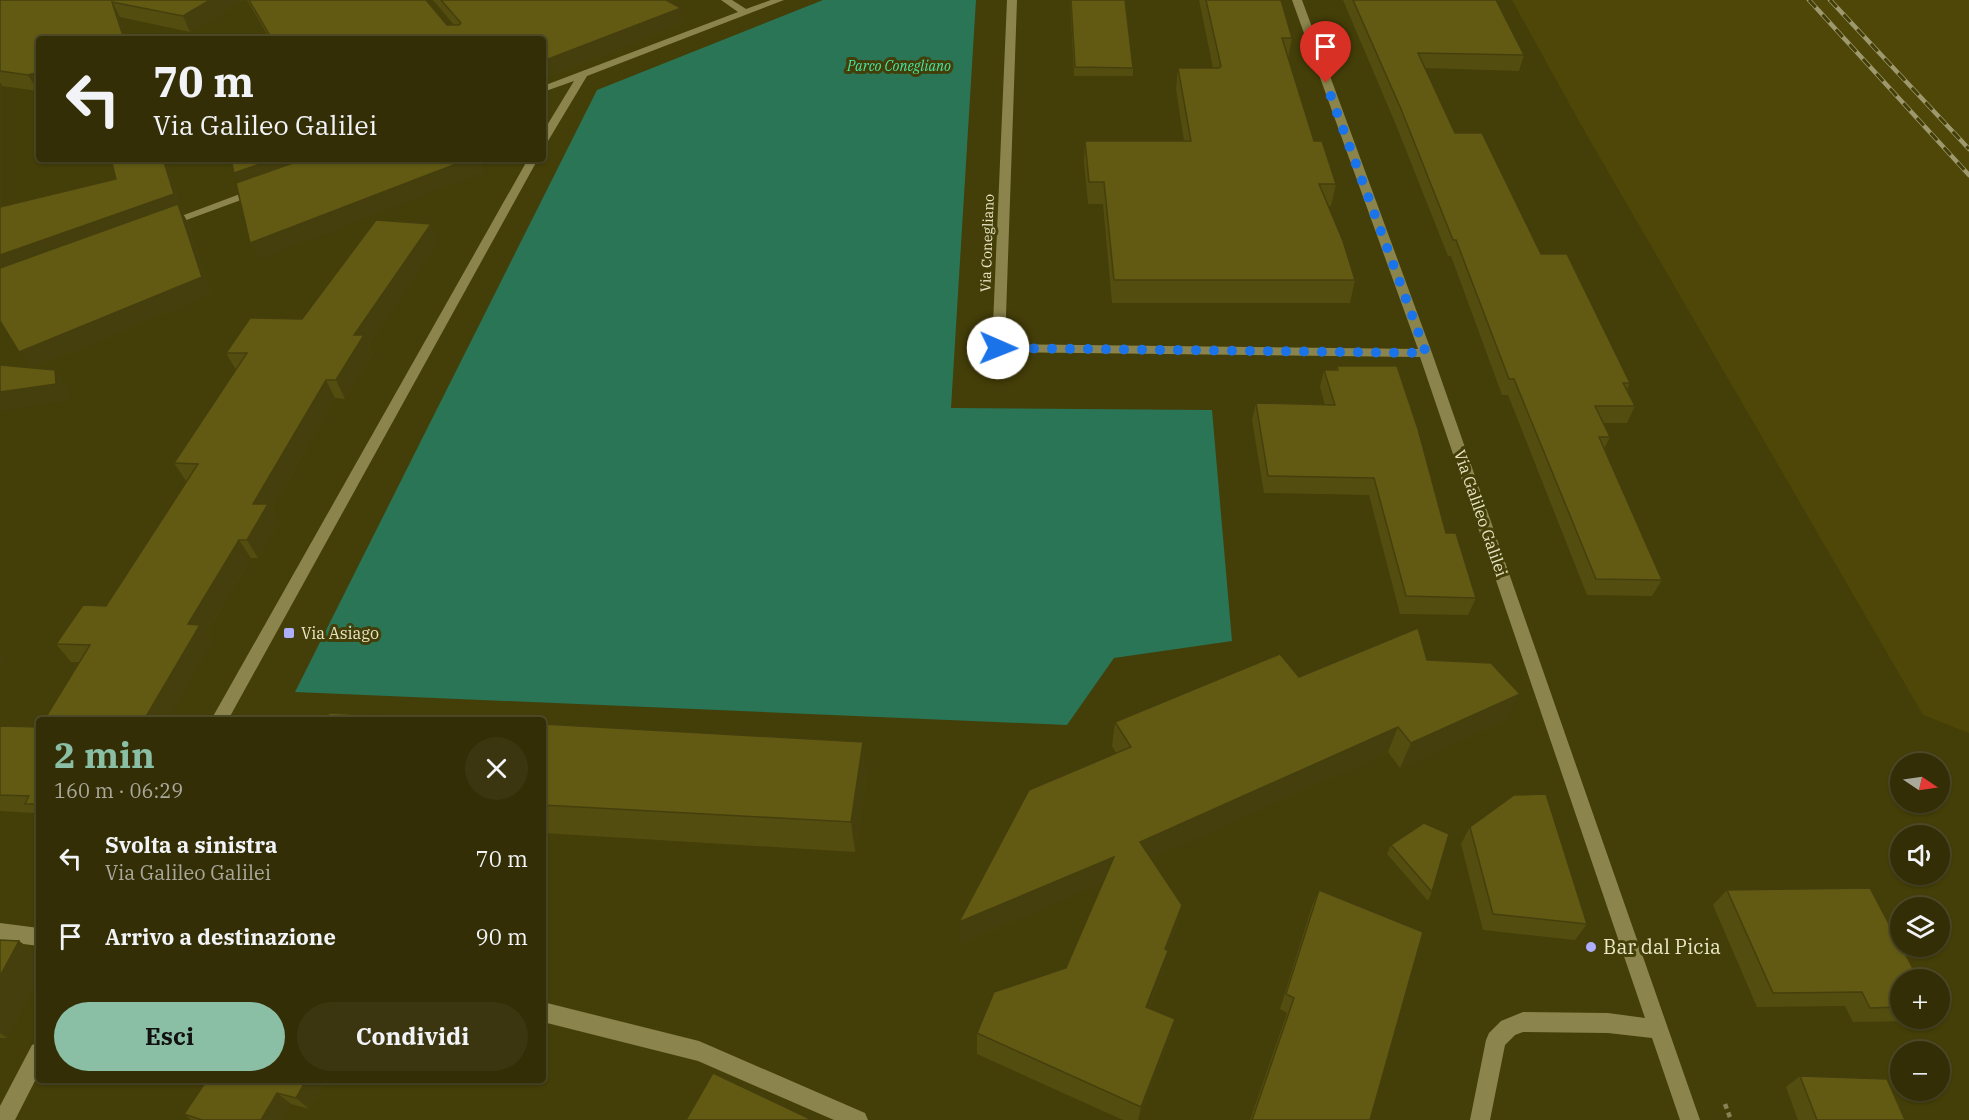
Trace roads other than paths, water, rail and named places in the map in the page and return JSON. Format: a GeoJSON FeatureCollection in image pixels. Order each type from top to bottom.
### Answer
{"type":"FeatureCollection","features":[{"type":"Feature","properties":{"kind":"street"},"geometry":{"type":"LineString","coordinates":[[726,0],[745,13]]}},
{"type":"Feature","properties":{"kind":"street"},"geometry":{"type":"LineString","coordinates":[[546,88],[779,0]]}},
{"type":"Feature","properties":{"kind":"street","name":"Via Conegliano"},"geometry":{"type":"LineString","coordinates":[[1012,0],[998,348],[1426,353]]}},
{"type":"Feature","properties":{"kind":"street","name":"Via Galileo Galilei"},"geometry":{"type":"LineString","coordinates":[[1297,0],[1426,353],[1690,1120]]}},
{"type":"Feature","properties":{"kind":"street"},"geometry":{"type":"LineString","coordinates":[[546,136],[582,76]]}},
{"type":"Feature","properties":{"kind":"street"},"geometry":{"type":"LineString","coordinates":[[221,717],[531,162]]}},
{"type":"Feature","properties":{"kind":"street"},"geometry":{"type":"LineString","coordinates":[[158,227],[269,187]]}},
{"type":"Feature","properties":{"kind":"street"},"geometry":{"type":"LineString","coordinates":[[0,932],[36,937]]}},
{"type":"Feature","properties":{"kind":"street"},"geometry":{"type":"LineString","coordinates":[[546,1013],[699,1051],[858,1120]]}},
{"type":"Feature","properties":{"kind":"street"},"geometry":{"type":"LineString","coordinates":[[1480,1120],[1496,1040],[1508,1028],[1522,1022],[1608,1023],[1658,1029]]}},
{"type":"Feature","properties":{"kind":"street"},"geometry":{"type":"LineString","coordinates":[[4,1120],[36,1058]]}},
{"type":"Feature","properties":{"kind":"railway"},"geometry":{"type":"LineString","coordinates":[[1809,0],[1969,175]]}},
{"type":"Feature","properties":{"kind":"railway"},"geometry":{"type":"LineString","coordinates":[[1830,0],[1969,149]]}},
{"type":"Feature","properties":{"kind":"place","name":"Via Asiago"},"geometry":{"type":"Point","coordinates":[289,633]}},
{"type":"Feature","properties":{"kind":"place","name":"Bar dal Picia"},"geometry":{"type":"Point","coordinates":[1591,947]}},
{"type":"Feature","properties":{"kind":"park label","name":"Parco Conegliano"},"geometry":{"type":"Point","coordinates":[899,66]}}]}
